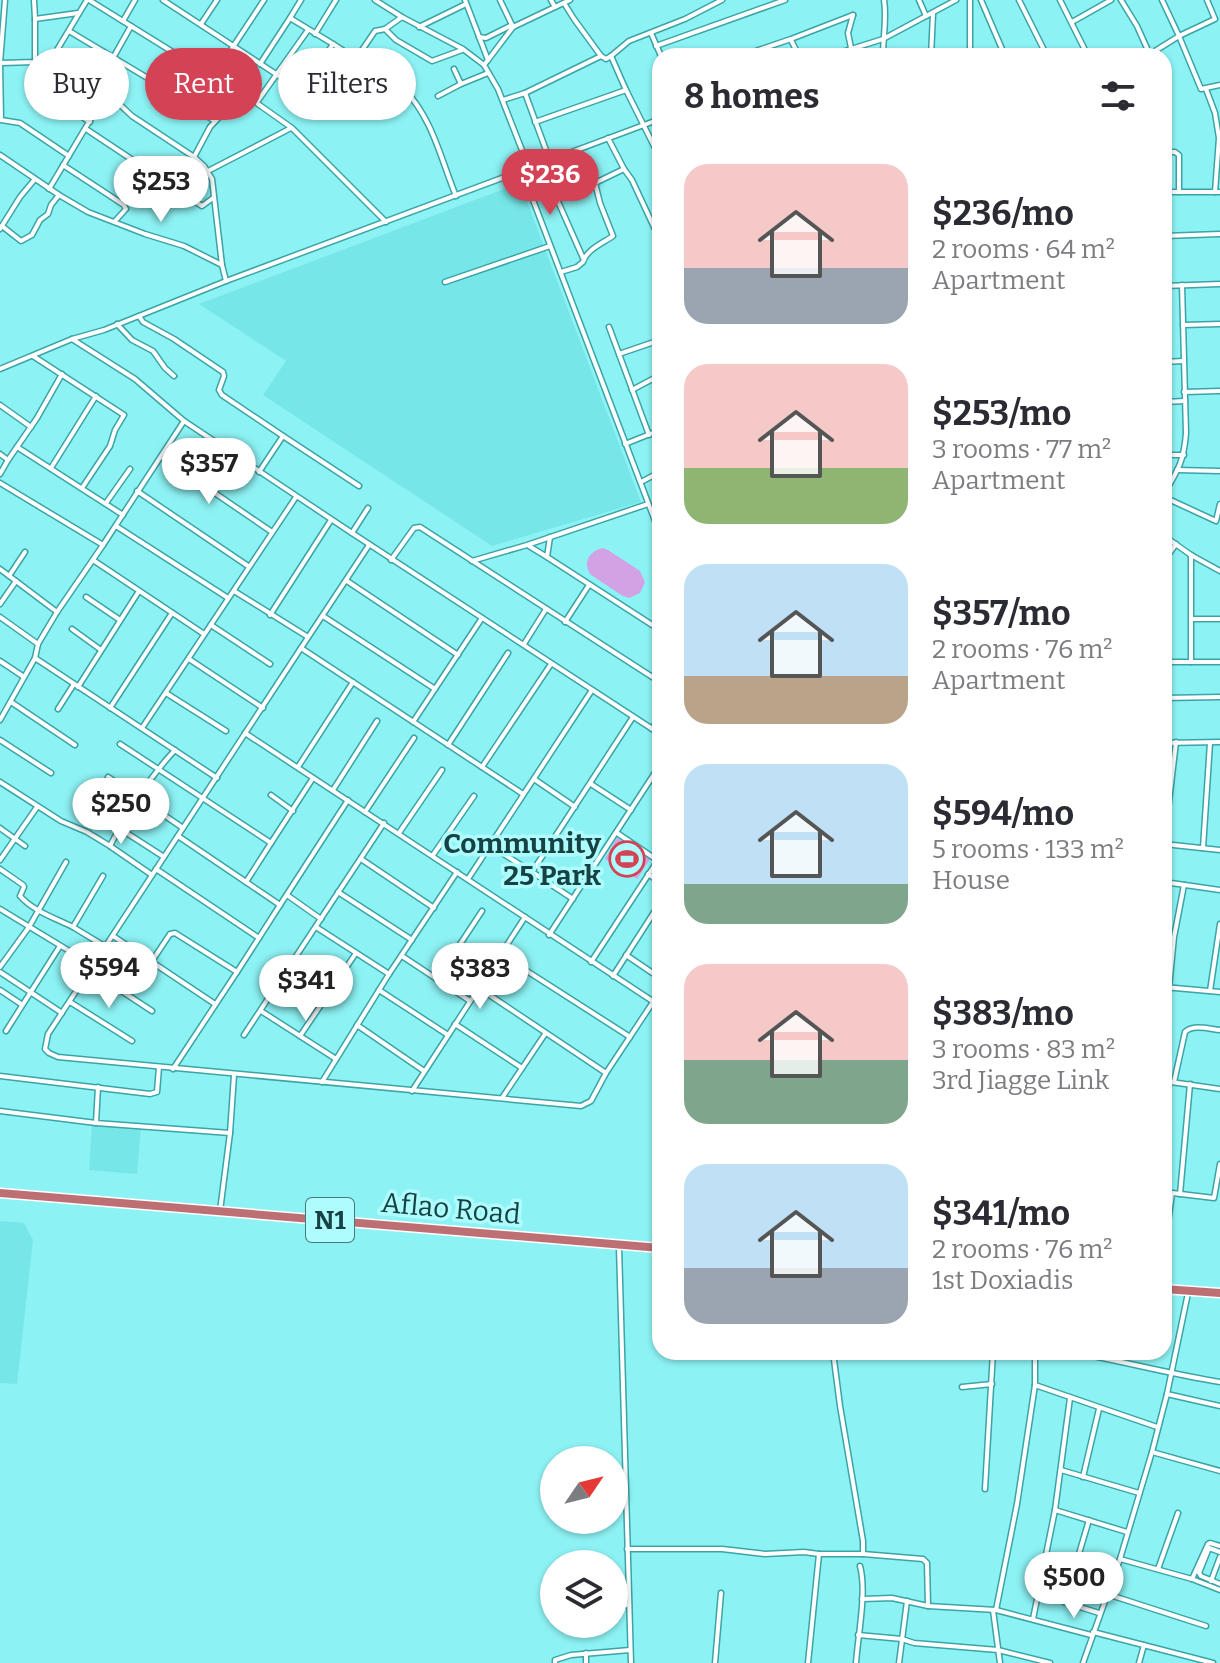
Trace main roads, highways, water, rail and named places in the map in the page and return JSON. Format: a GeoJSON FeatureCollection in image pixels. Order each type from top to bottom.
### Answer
{"type":"FeatureCollection","features":[{"type":"Feature","properties":{"kind":"highway","name":"Aflao Road"},"geometry":{"type":"LineString","coordinates":[[0,1193],[652,1247]]}},
{"type":"Feature","properties":{"kind":"highway"},"geometry":{"type":"LineString","coordinates":[[1172,1290],[1220,1293]]}},
{"type":"Feature","properties":{"kind":"place","name":"Community 25 Park"},"geometry":{"type":"Point","coordinates":[627,859]}}]}
